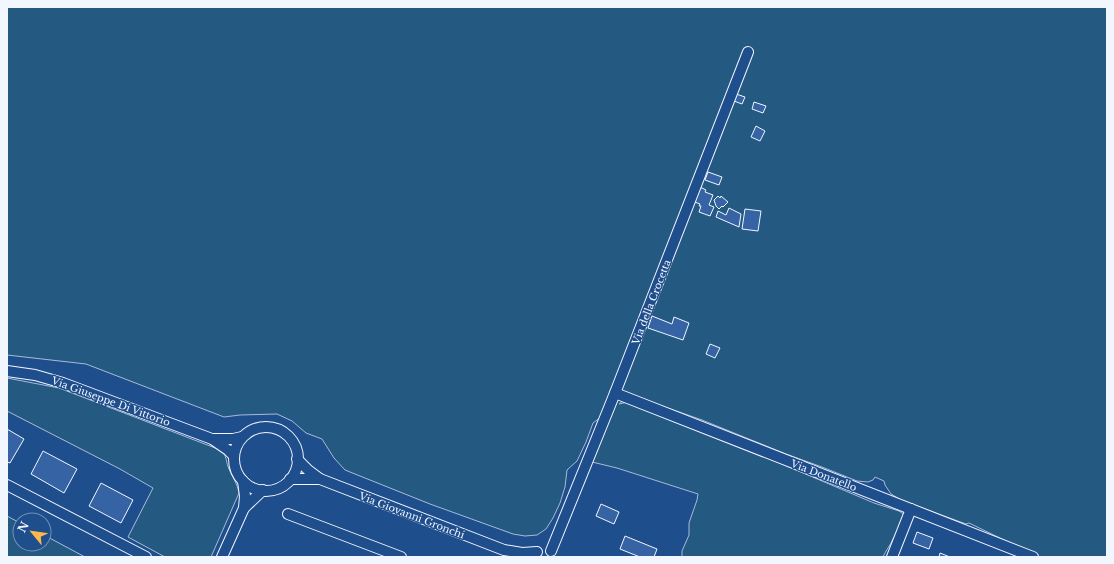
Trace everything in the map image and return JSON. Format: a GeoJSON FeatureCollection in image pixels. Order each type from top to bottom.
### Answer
{"type":"FeatureCollection","features":[{"type":"Feature","properties":{"kind":"street","name":"Via della Crocetta"},"geometry":{"type":"LineString","coordinates":[[555,554],[615,393],[748,52]]}},
{"type":"Feature","properties":{"kind":"street","name":"Via Giuseppe Di Vittorio"},"geometry":{"type":"LineString","coordinates":[[7,371],[35,375],[63,383],[212,438],[234,456]]}},
{"type":"Feature","properties":{"kind":"street","name":"Via Donatello"},"geometry":{"type":"LineString","coordinates":[[615,393],[1033,557]]}},
{"type":"Feature","properties":{"kind":"street"},"geometry":{"type":"LineString","coordinates":[[268,427],[277,429],[286,434],[292,441],[298,459],[296,470],[290,479],[278,488],[270,490],[255,489],[242,481],[237,474],[234,465],[234,456],[238,443],[242,437],[249,431],[268,427]]}},
{"type":"Feature","properties":{"kind":"street","name":"Via Giuseppe Di Vittorio"},"geometry":{"type":"LineString","coordinates":[[212,438],[233,439],[242,437]]}},
{"type":"Feature","properties":{"kind":"street","name":"Via Giovanni Gronchi"},"geometry":{"type":"LineString","coordinates":[[298,459],[320,480]]}},
{"type":"Feature","properties":{"kind":"street","name":"Via Giovanni Gronchi"},"geometry":{"type":"LineString","coordinates":[[290,479],[320,480],[504,550],[534,555],[541,550],[555,554]]}},
{"type":"Feature","properties":{"kind":"street"},"geometry":{"type":"LineString","coordinates":[[222,557],[244,508],[245,496],[242,481]]}},
{"type":"Feature","properties":{"kind":"street"},"geometry":{"type":"LineString","coordinates":[[7,485],[146,557]]}},
{"type":"Feature","properties":{"kind":"street"},"geometry":{"type":"LineString","coordinates":[[244,508],[263,490]]}},
{"type":"Feature","properties":{"kind":"street"},"geometry":{"type":"LineString","coordinates":[[892,557],[911,509]]}},
{"type":"Feature","properties":{"kind":"street"},"geometry":{"type":"LineString","coordinates":[[288,514],[400,557]]}},
{"type":"Feature","properties":{"kind":"street","name":"Via Giovanni Gronchi"},"geometry":{"type":"LineString","coordinates":[[504,550],[513,557]]}},
{"type":"Feature","properties":{"kind":"shaded area"},"geometry":{"type":"Polygon","coordinates":[[[7,7],[1107,7],[1107,557],[1039,557],[969,523],[966,524],[903,501],[891,494],[884,481],[875,477],[873,480],[868,482],[857,481],[702,420],[631,395],[619,404],[628,402],[692,426],[874,503],[899,511],[905,515],[883,557],[682,557],[682,551],[689,535],[689,523],[698,494],[617,468],[592,462],[611,410],[593,423],[577,461],[567,470],[565,487],[560,503],[546,529],[537,535],[525,536],[513,534],[430,504],[345,470],[334,458],[322,439],[306,433],[292,421],[277,414],[224,417],[86,364],[7,355],[7,7]]]}},
{"type":"Feature","properties":{"kind":"shaded area"},"geometry":{"type":"Polygon","coordinates":[[[7,378],[59,388],[223,451],[239,493],[211,557],[165,557],[128,537],[153,488],[120,469],[7,411],[7,378]]]}},
{"type":"Feature","properties":{"kind":"shaded area"},"geometry":{"type":"Polygon","coordinates":[[[7,516],[12,519],[12,552],[52,552],[52,539],[85,557],[7,557],[7,516]]]}},
{"type":"Feature","properties":{"kind":"building"},"geometry":{"type":"Polygon","coordinates":[[[736,94],[745,97],[742,104],[734,101],[736,94]]]}},
{"type":"Feature","properties":{"kind":"building"},"geometry":{"type":"Polygon","coordinates":[[[754,102],[766,106],[763,113],[752,109],[754,102]]]}},
{"type":"Feature","properties":{"kind":"building"},"geometry":{"type":"Polygon","coordinates":[[[756,126],[765,131],[760,141],[751,137],[756,126]]]}},
{"type":"Feature","properties":{"kind":"building"},"geometry":{"type":"Polygon","coordinates":[[[708,172],[722,177],[719,185],[705,180],[708,172]]]}},
{"type":"Feature","properties":{"kind":"building"},"geometry":{"type":"Polygon","coordinates":[[[698,186],[706,190],[705,192],[713,195],[709,205],[714,207],[710,216],[699,212],[701,206],[699,206],[700,204],[692,201],[698,186]]]}},
{"type":"Feature","properties":{"kind":"building"},"geometry":{"type":"Polygon","coordinates":[[[718,196],[720,198],[721,196],[728,202],[719,209],[714,200],[718,196]]]}},
{"type":"Feature","properties":{"kind":"building"},"geometry":{"type":"Polygon","coordinates":[[[729,208],[741,214],[739,227],[716,217],[718,211],[726,215],[729,208]]]}},
{"type":"Feature","properties":{"kind":"building"},"geometry":{"type":"Polygon","coordinates":[[[745,209],[761,211],[758,231],[742,229],[745,209]]]}},
{"type":"Feature","properties":{"kind":"building"},"geometry":{"type":"Polygon","coordinates":[[[652,316],[672,324],[674,317],[689,323],[683,340],[648,328],[652,316]]]}},
{"type":"Feature","properties":{"kind":"building"},"geometry":{"type":"Polygon","coordinates":[[[710,344],[720,348],[715,358],[706,354],[710,344]]]}},
{"type":"Feature","properties":{"kind":"building"},"geometry":{"type":"Polygon","coordinates":[[[7,429],[24,439],[10,463],[7,462],[7,429]]]}},
{"type":"Feature","properties":{"kind":"building"},"geometry":{"type":"Polygon","coordinates":[[[43,451],[77,469],[64,493],[31,474],[43,451]]]}},
{"type":"Feature","properties":{"kind":"building"},"geometry":{"type":"Polygon","coordinates":[[[101,483],[133,500],[121,523],[89,506],[101,483]]]}},
{"type":"Feature","properties":{"kind":"building"},"geometry":{"type":"Polygon","coordinates":[[[601,504],[619,512],[614,524],[596,516],[601,504]]]}},
{"type":"Feature","properties":{"kind":"building"},"geometry":{"type":"Polygon","coordinates":[[[917,532],[933,538],[929,549],[913,543],[917,532]]]}},
{"type":"Feature","properties":{"kind":"building"},"geometry":{"type":"Polygon","coordinates":[[[625,536],[657,549],[654,557],[640,557],[620,549],[625,536]]]}},
{"type":"Feature","properties":{"kind":"building"},"geometry":{"type":"Polygon","coordinates":[[[940,553],[950,557],[939,557],[940,553]]]}}]}
